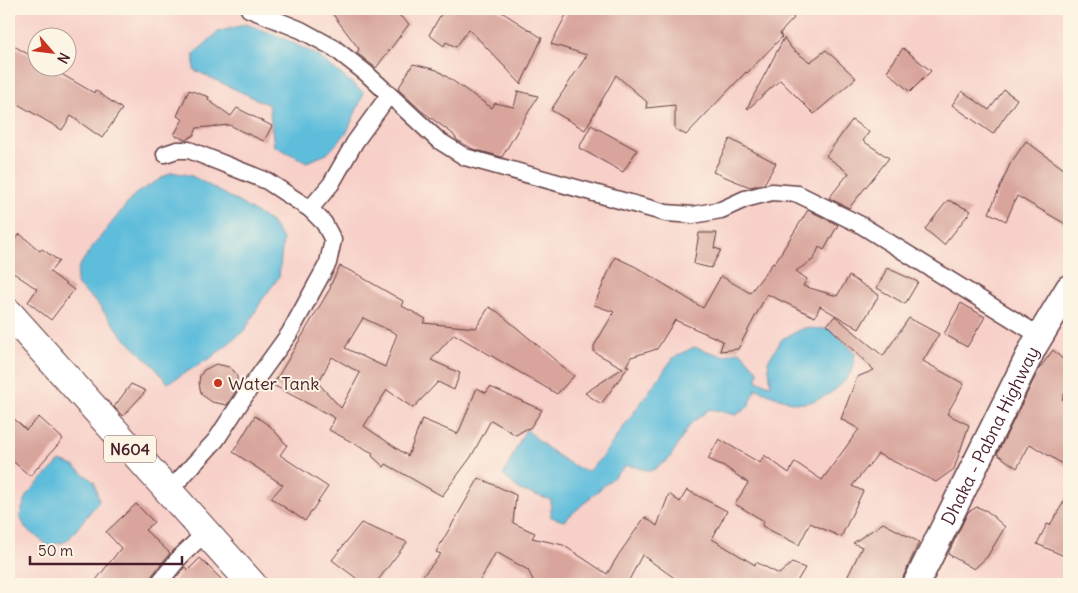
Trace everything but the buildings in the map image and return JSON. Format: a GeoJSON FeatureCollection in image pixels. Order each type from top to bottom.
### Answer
{"type":"FeatureCollection","features":[{"type":"Feature","properties":{"kind":"highway","name":"N604"},"geometry":{"type":"LineString","coordinates":[[9,313],[252,584]]}},
{"type":"Feature","properties":{"kind":"main road","name":"Dhaka - Pabna Highway"},"geometry":{"type":"LineString","coordinates":[[916,584],[1034,346],[1069,288]]}},
{"type":"Feature","properties":{"kind":"street"},"geometry":{"type":"LineString","coordinates":[[249,9],[301,30],[334,48],[366,73],[438,140],[465,157],[666,213],[693,215],[721,210],[745,199],[772,192],[798,194],[861,225],[1040,336]]}},
{"type":"Feature","properties":{"kind":"street"},"geometry":{"type":"LineString","coordinates":[[310,209],[331,184],[355,142],[389,95]]}},
{"type":"Feature","properties":{"kind":"street"},"geometry":{"type":"LineString","coordinates":[[165,154],[177,150],[189,150],[267,181],[310,209],[324,223],[333,240],[328,263],[289,334],[216,440],[168,492]]}},
{"type":"Feature","properties":{"kind":"street"},"geometry":{"type":"LineString","coordinates":[[158,584],[180,556],[205,533]]}},
{"type":"Feature","properties":{"kind":"shaded area"},"geometry":{"type":"Polygon","coordinates":[[[9,9],[1069,9],[1069,584],[9,584],[9,9]]]}},
{"type":"Feature","properties":{"kind":"water"},"geometry":{"type":"Polygon","coordinates":[[[246,24],[281,37],[317,55],[364,93],[347,132],[327,154],[307,162],[274,146],[269,105],[194,70],[194,54],[218,32],[246,24]]]}},
{"type":"Feature","properties":{"kind":"water"},"geometry":{"type":"Polygon","coordinates":[[[172,172],[192,176],[232,198],[271,222],[283,239],[279,277],[262,300],[245,330],[212,357],[168,383],[152,364],[126,340],[97,303],[76,284],[78,268],[93,246],[135,194],[172,172]]]}},
{"type":"Feature","properties":{"kind":"water"},"geometry":{"type":"Polygon","coordinates":[[[804,328],[829,329],[845,342],[855,354],[853,368],[848,377],[836,389],[821,398],[805,403],[793,403],[756,389],[748,407],[736,415],[710,409],[691,423],[669,459],[651,471],[627,465],[564,521],[551,517],[551,500],[520,490],[503,475],[526,429],[547,448],[563,459],[588,471],[602,457],[673,358],[694,347],[723,356],[740,351],[758,371],[757,381],[771,385],[768,361],[782,339],[804,328]]]}},
{"type":"Feature","properties":{"kind":"water"},"geometry":{"type":"Polygon","coordinates":[[[60,461],[74,466],[94,482],[99,501],[67,541],[49,546],[26,529],[20,516],[27,494],[60,461]]]}},
{"type":"Feature","properties":{"kind":"place","name":"Water Tank"},"geometry":{"type":"Point","coordinates":[218,383]}}]}
